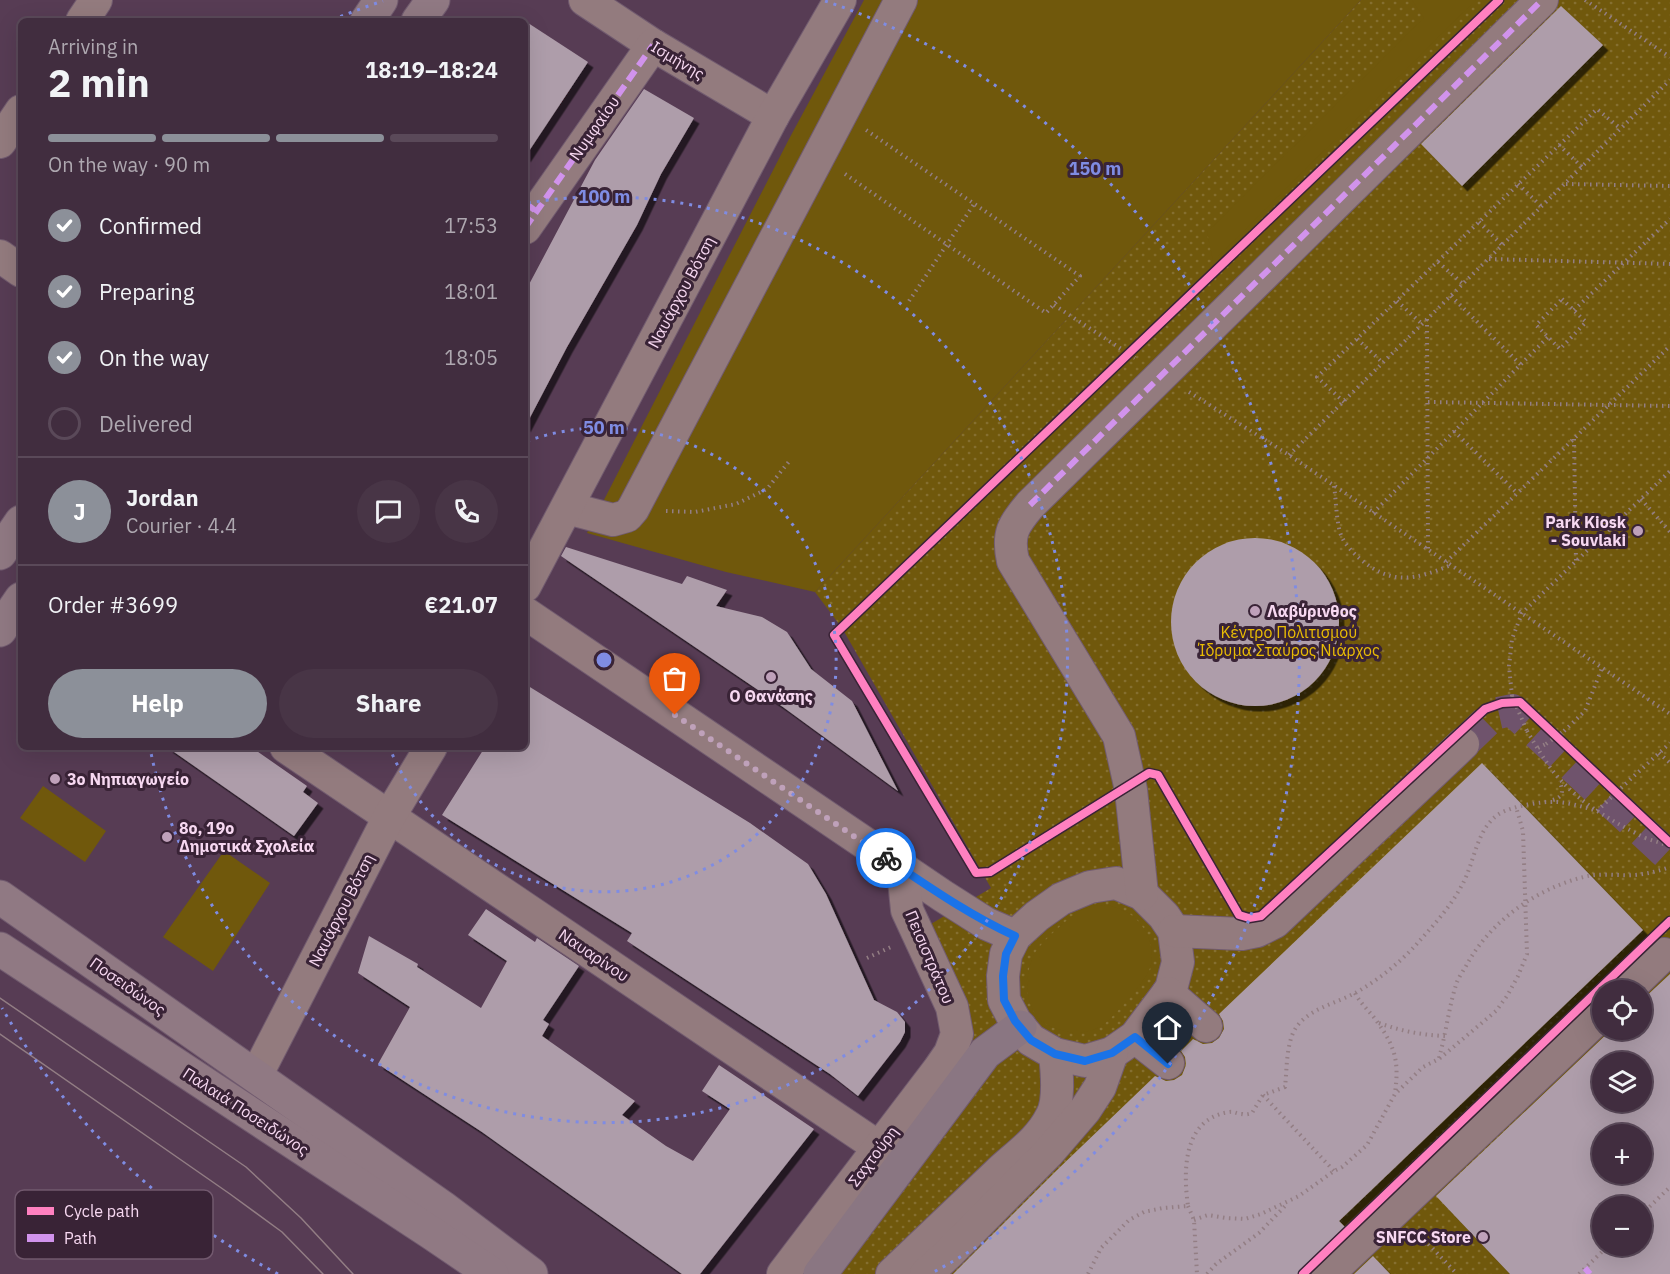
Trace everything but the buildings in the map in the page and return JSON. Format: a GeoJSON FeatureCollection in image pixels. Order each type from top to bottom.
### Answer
{"type":"FeatureCollection","features":[{"type":"Feature","properties":{"kind":"highway"},"geometry":{"type":"LineString","coordinates":[[820,1274],[891,1155],[985,1053],[1020,1028]]}},
{"type":"Feature","properties":{"kind":"main road"},"geometry":{"type":"LineString","coordinates":[[369,18],[381,0]]}},
{"type":"Feature","properties":{"kind":"main road"},"geometry":{"type":"LineString","coordinates":[[420,18],[433,0]]}},
{"type":"Feature","properties":{"kind":"main road"},"geometry":{"type":"LineString","coordinates":[[0,630],[18,603]]}},
{"type":"Feature","properties":{"kind":"main road","name":"Ποσειδώνος"},"geometry":{"type":"LineString","coordinates":[[0,897],[256,1076]]}},
{"type":"Feature","properties":{"kind":"main road","name":"Παλαιά Ποσειδώνος"},"geometry":{"type":"LineString","coordinates":[[0,949],[492,1274]]}},
{"type":"Feature","properties":{"kind":"main road","name":"Παλαιά Ποσειδώνος"},"geometry":{"type":"LineString","coordinates":[[256,1076],[531,1274]]}},
{"type":"Feature","properties":{"kind":"street"},"geometry":{"type":"LineString","coordinates":[[84,18],[96,0]]}},
{"type":"Feature","properties":{"kind":"street","name":"Ισμήνης"},"geometry":{"type":"LineString","coordinates":[[585,0],[652,45],[773,116]]}},
{"type":"Feature","properties":{"kind":"street","name":"Ναυάρχου Βότση"},"geometry":{"type":"LineString","coordinates":[[528,582],[581,512],[773,116],[840,0]]}},
{"type":"Feature","properties":{"kind":"street"},"geometry":{"type":"LineString","coordinates":[[581,512],[613,520],[627,516],[638,501],[901,0]]}},
{"type":"Feature","properties":{"kind":"street"},"geometry":{"type":"LineString","coordinates":[[1143,894],[1131,790],[1119,736],[1013,561],[1010,546],[1011,532],[1017,519],[1030,505],[1174,383],[1542,0]]}},
{"type":"Feature","properties":{"kind":"street","name":"Νυμφαίου"},"geometry":{"type":"LineString","coordinates":[[529,214],[652,45]]}},
{"type":"Feature","properties":{"kind":"street"},"geometry":{"type":"LineString","coordinates":[[0,142],[18,115]]}},
{"type":"Feature","properties":{"kind":"street"},"geometry":{"type":"LineString","coordinates":[[0,256],[18,269]]}},
{"type":"Feature","properties":{"kind":"street"},"geometry":{"type":"LineString","coordinates":[[528,615],[903,870],[987,924],[1015,936]]}},
{"type":"Feature","properties":{"kind":"street"},"geometry":{"type":"LineString","coordinates":[[1174,931],[1242,934],[1257,931],[1275,922],[1463,744]]}},
{"type":"Feature","properties":{"kind":"street","name":"Ναυαρίνου"},"geometry":{"type":"LineString","coordinates":[[290,750],[891,1155]]}},
{"type":"Feature","properties":{"kind":"street","name":"Ναυάρχου Βότση"},"geometry":{"type":"LineString","coordinates":[[256,1076],[389,817],[428,750]]}},
{"type":"Feature","properties":{"kind":"street","name":"Πεισιστράτου"},"geometry":{"type":"LineString","coordinates":[[903,870],[908,910],[952,1007],[957,1034]]}},
{"type":"Feature","properties":{"kind":"street"},"geometry":{"type":"LineString","coordinates":[[926,1274],[1056,1144],[1085,1110],[1124,1045],[1171,989],[1178,962],[1174,931],[1164,916],[1143,894],[1116,884],[1090,887],[1061,899],[1037,916],[1015,936],[1006,954],[1003,976],[1004,1000],[1020,1028],[1031,1040],[1055,1054],[1085,1061],[1124,1045],[1168,1064]]}},
{"type":"Feature","properties":{"kind":"street"},"geometry":{"type":"LineString","coordinates":[[1637,980],[1664,954]]}},
{"type":"Feature","properties":{"kind":"street"},"geometry":{"type":"LineString","coordinates":[[1168,993],[1206,1026]]}},
{"type":"Feature","properties":{"kind":"street"},"geometry":{"type":"LineString","coordinates":[[1328,1274],[1592,1023]]}},
{"type":"Feature","properties":{"kind":"street","name":"Σαχτούρη"},"geometry":{"type":"LineString","coordinates":[[783,1274],[891,1155],[950,1053],[957,1034]]}},
{"type":"Feature","properties":{"kind":"street"},"geometry":{"type":"LineString","coordinates":[[892,1274],[1000,1170],[1037,1138],[1053,1115],[1057,1087],[1055,1054]]}},
{"type":"Feature","properties":{"kind":"path"},"geometry":{"type":"LineString","coordinates":[[1585,0],[1670,57]]}},
{"type":"Feature","properties":{"kind":"path"},"geometry":{"type":"LineString","coordinates":[[1289,455],[1670,80]]}},
{"type":"Feature","properties":{"kind":"path"},"geometry":{"type":"LineString","coordinates":[[1344,402],[1317,377],[1597,109],[1621,129]]}},
{"type":"Feature","properties":{"kind":"path"},"geometry":{"type":"LineString","coordinates":[[819,155],[1046,313],[1080,276],[841,112]]}},
{"type":"Feature","properties":{"kind":"path"},"geometry":{"type":"LineString","coordinates":[[1559,145],[1582,167]]}},
{"type":"Feature","properties":{"kind":"path"},"geometry":{"type":"LineString","coordinates":[[1518,184],[1542,207]]}},
{"type":"Feature","properties":{"kind":"path"},"geometry":{"type":"LineString","coordinates":[[1564,184],[1670,186]]}},
{"type":"Feature","properties":{"kind":"path"},"geometry":{"type":"LineString","coordinates":[[909,301],[974,204]]}},
{"type":"Feature","properties":{"kind":"path"},"geometry":{"type":"LineString","coordinates":[[1574,310],[1670,219]]}},
{"type":"Feature","properties":{"kind":"path"},"geometry":{"type":"LineString","coordinates":[[1479,222],[1502,245]]}},
{"type":"Feature","properties":{"kind":"path"},"geometry":{"type":"LineString","coordinates":[[1489,259],[1670,264]]}},
{"type":"Feature","properties":{"kind":"path"},"geometry":{"type":"LineString","coordinates":[[1438,262],[1463,284]]}},
{"type":"Feature","properties":{"kind":"path"},"geometry":{"type":"LineString","coordinates":[[1450,296],[1521,364]]}},
{"type":"Feature","properties":{"kind":"path"},"geometry":{"type":"LineString","coordinates":[[1562,299],[1574,310],[1586,322],[1560,349],[1536,325],[1562,299]]}},
{"type":"Feature","properties":{"kind":"path"},"geometry":{"type":"LineString","coordinates":[[1397,301],[1422,324]]}},
{"type":"Feature","properties":{"kind":"path"},"geometry":{"type":"LineString","coordinates":[[1054,305],[1289,455],[1670,714]]}},
{"type":"Feature","properties":{"kind":"path"},"geometry":{"type":"LineString","coordinates":[[1427,319],[1428,550]]}},
{"type":"Feature","properties":{"kind":"path"},"geometry":{"type":"LineString","coordinates":[[1373,513],[1548,337]]}},
{"type":"Feature","properties":{"kind":"path"},"geometry":{"type":"LineString","coordinates":[[1357,339],[1383,363]]}},
{"type":"Feature","properties":{"kind":"path"},"geometry":{"type":"LineString","coordinates":[[1120,362],[1137,346]]}},
{"type":"Feature","properties":{"kind":"path"},"geometry":{"type":"LineString","coordinates":[[1446,562],[1670,346]]}},
{"type":"Feature","properties":{"kind":"path"},"geometry":{"type":"LineString","coordinates":[[1428,402],[1670,406]]}},
{"type":"Feature","properties":{"kind":"path"},"geometry":{"type":"LineString","coordinates":[[1454,431],[1517,493]]}},
{"type":"Feature","properties":{"kind":"path"},"geometry":{"type":"LineString","coordinates":[[1574,439],[1576,562]]}},
{"type":"Feature","properties":{"kind":"path"},"geometry":{"type":"LineString","coordinates":[[638,501],[662,511],[695,512],[736,504],[767,489],[791,459]]}},
{"type":"Feature","properties":{"kind":"path"},"geometry":{"type":"LineString","coordinates":[[1549,802],[1561,796],[1563,788],[1527,731],[1512,696],[1509,666],[1512,639],[1522,614],[1670,471]]}},
{"type":"Feature","properties":{"kind":"path"},"geometry":{"type":"LineString","coordinates":[[1334,485],[1339,529],[1344,543],[1375,570],[1390,576],[1408,578],[1428,574],[1451,565]]}},
{"type":"Feature","properties":{"kind":"path"},"geometry":{"type":"LineString","coordinates":[[1641,499],[1670,531]]}},
{"type":"Feature","properties":{"kind":"path"},"geometry":{"type":"LineString","coordinates":[[1538,748],[1564,731],[1585,711],[1602,668]]}},
{"type":"Feature","properties":{"kind":"path"},"geometry":{"type":"LineString","coordinates":[[1502,704],[1520,702],[1527,710]]}},
{"type":"Feature","properties":{"kind":"path"},"geometry":{"type":"LineString","coordinates":[[1549,731],[1565,746]]}},
{"type":"Feature","properties":{"kind":"path"},"geometry":{"type":"LineString","coordinates":[[1597,811],[1670,743]]}},
{"type":"Feature","properties":{"kind":"path"},"geometry":{"type":"LineString","coordinates":[[1659,753],[1670,763]]}},
{"type":"Feature","properties":{"kind":"path"},"geometry":{"type":"LineString","coordinates":[[1554,772],[1581,800],[1611,820],[1646,838],[1670,844]]}},
{"type":"Feature","properties":{"kind":"path"},"geometry":{"type":"LineString","coordinates":[[1609,786],[1626,803]]}},
{"type":"Feature","properties":{"kind":"path"},"geometry":{"type":"LineString","coordinates":[[1197,1274],[1194,1220],[1188,1206],[1186,1179],[1191,1139],[1200,1127],[1209,1119],[1232,1111],[1242,1114],[1252,1113],[1263,1095],[1285,1087],[1290,1044],[1300,1022],[1312,1012],[1355,993],[1375,981],[1397,963],[1432,926],[1462,886],[1480,837],[1487,824],[1500,813],[1516,807],[1549,802],[1570,804],[1597,811]]}},
{"type":"Feature","properties":{"kind":"path"},"geometry":{"type":"LineString","coordinates":[[1194,1220],[1209,1215],[1245,1219],[1261,1214],[1291,1200],[1342,1167],[1366,1145],[1395,1094],[1423,1066],[1439,1059],[1496,1011],[1518,976],[1527,954],[1523,831],[1516,807]]}},
{"type":"Feature","properties":{"kind":"path"},"geometry":{"type":"LineString","coordinates":[[1661,835],[1670,844]]}},
{"type":"Feature","properties":{"kind":"path"},"geometry":{"type":"LineString","coordinates":[[1439,1059],[1457,981],[1472,954],[1505,917],[1526,903],[1564,884],[1590,876],[1635,875],[1670,867]]}},
{"type":"Feature","properties":{"kind":"path"},"geometry":{"type":"LineString","coordinates":[[867,958],[892,947]]}},
{"type":"Feature","properties":{"kind":"path"},"geometry":{"type":"LineString","coordinates":[[1355,993],[1363,1007],[1378,1022],[1391,1044],[1398,1073],[1395,1094]]}},
{"type":"Feature","properties":{"kind":"path"},"geometry":{"type":"LineString","coordinates":[[1378,1022],[1421,1035],[1445,1036]]}},
{"type":"Feature","properties":{"kind":"path"},"geometry":{"type":"LineString","coordinates":[[1263,1095],[1334,1171]]}},
{"type":"Feature","properties":{"kind":"path"},"geometry":{"type":"LineString","coordinates":[[1652,1204],[1670,1187]]}},
{"type":"Feature","properties":{"kind":"path"},"geometry":{"type":"LineString","coordinates":[[1206,1274],[1259,1233],[1291,1200]]}},
{"type":"Feature","properties":{"kind":"path"},"geometry":{"type":"LineString","coordinates":[[1088,1274],[1101,1248],[1129,1220],[1144,1212],[1188,1206]]}},
{"type":"Feature","properties":{"kind":"path"},"geometry":{"type":"LineString","coordinates":[[1579,1274],[1598,1256]]}},
{"type":"Feature","properties":{"kind":"green space"},"geometry":{"type":"Polygon","coordinates":[[[864,0],[1361,0],[815,592],[726,572],[587,533],[789,139],[864,0]]]}},
{"type":"Feature","properties":{"kind":"green space","name":"Κέντρο Πολιτισμού Ίδρυμα Σταύρος Νιάρχος"},"geometry":{"type":"Polygon","coordinates":[[[1361,0],[1670,0],[1670,1274],[800,1274],[900,1144],[973,1040],[964,1013],[926,927],[991,888],[842,628],[815,592],[1361,0]]]}},
{"type":"Feature","properties":{"kind":"green space"},"geometry":{"type":"Polygon","coordinates":[[[1412,0],[1476,0],[1213,261],[1207,232],[1424,18],[1412,0]]]}},
{"type":"Feature","properties":{"kind":"green space"},"geometry":{"type":"Polygon","coordinates":[[[43,786],[106,831],[85,862],[20,818],[43,786]]]}},
{"type":"Feature","properties":{"kind":"green space"},"geometry":{"type":"Polygon","coordinates":[[[224,851],[270,883],[213,971],[163,937],[224,851]]]}},
{"type":"Feature","properties":{"kind":"green space"},"geometry":{"type":"Polygon","coordinates":[[[1092,906],[1111,906],[1135,918],[1144,928],[1150,941],[1152,961],[1143,981],[1109,1020],[1092,1030],[1069,1032],[1047,1024],[1037,1016],[1028,994],[1029,970],[1034,955],[1048,938],[1075,914],[1092,906]]]}},
{"type":"Feature","properties":{"kind":"tunnel"},"geometry":{"type":"LineString","coordinates":[[1463,744],[1494,714],[1512,710],[1670,857]]}},
{"type":"Feature","properties":{"kind":"tram line"},"geometry":{"type":"LineString","coordinates":[[0,998],[246,1167],[301,1218],[353,1274]]}},
{"type":"Feature","properties":{"kind":"tram line"},"geometry":{"type":"LineString","coordinates":[[0,1034],[282,1232],[323,1274]]}},
{"type":"Feature","properties":{"kind":"marked path"},"geometry":{"type":"LineString","coordinates":[[1030,505],[1542,0]]}},
{"type":"Feature","properties":{"kind":"marked path"},"geometry":{"type":"LineString","coordinates":[[528,224],[653,45]]}},
{"type":"Feature","properties":{"kind":"marked path"},"geometry":{"type":"LineString","coordinates":[[528,205],[536,211]]}},
{"type":"Feature","properties":{"kind":"marked path"},"geometry":{"type":"LineString","coordinates":[[1585,1268],[1590,1274]]}},
{"type":"Feature","properties":{"kind":"cycle path"},"geometry":{"type":"LineString","coordinates":[[1499,0],[834,635],[976,873],[990,872],[1149,773],[1158,775],[1239,915],[1249,918],[1261,916],[1485,709],[1502,703],[1520,702],[1670,843]]}},
{"type":"Feature","properties":{"kind":"cycle path"},"geometry":{"type":"LineString","coordinates":[[1303,1274],[1670,921]]}},
{"type":"Feature","properties":{"kind":"way so far"},"geometry":{"type":"LineString","coordinates":[[675,715],[886,858]]}},
{"type":"Feature","properties":{"kind":"place","name":"Park Kiosk - Souvlaki"},"geometry":{"type":"Point","coordinates":[1638,531]}},
{"type":"Feature","properties":{"kind":"place","name":"Λαβύρινθος"},"geometry":{"type":"Point","coordinates":[1255,611]}},
{"type":"Feature","properties":{"kind":"place","name":"Ο Θανάσης"},"geometry":{"type":"Point","coordinates":[771,677]}},
{"type":"Feature","properties":{"kind":"place","name":"3ο Νηπιαγωγείο"},"geometry":{"type":"Point","coordinates":[55,779]}},
{"type":"Feature","properties":{"kind":"place","name":"8ο, 19ο Δημοτικά Σχολεία"},"geometry":{"type":"Point","coordinates":[167,837]}},
{"type":"Feature","properties":{"kind":"place","name":"SNFCC Store"},"geometry":{"type":"Point","coordinates":[1483,1237]}},
{"type":"Feature","properties":{"kind":"route"},"geometry":{"type":"LineString","coordinates":[[886,858],[987,924],[1015,936],[1006,954],[1003,976],[1004,1000],[1015,1021],[1031,1040],[1055,1054],[1085,1061],[1112,1053],[1135,1037],[1168,1064]]}}]}
